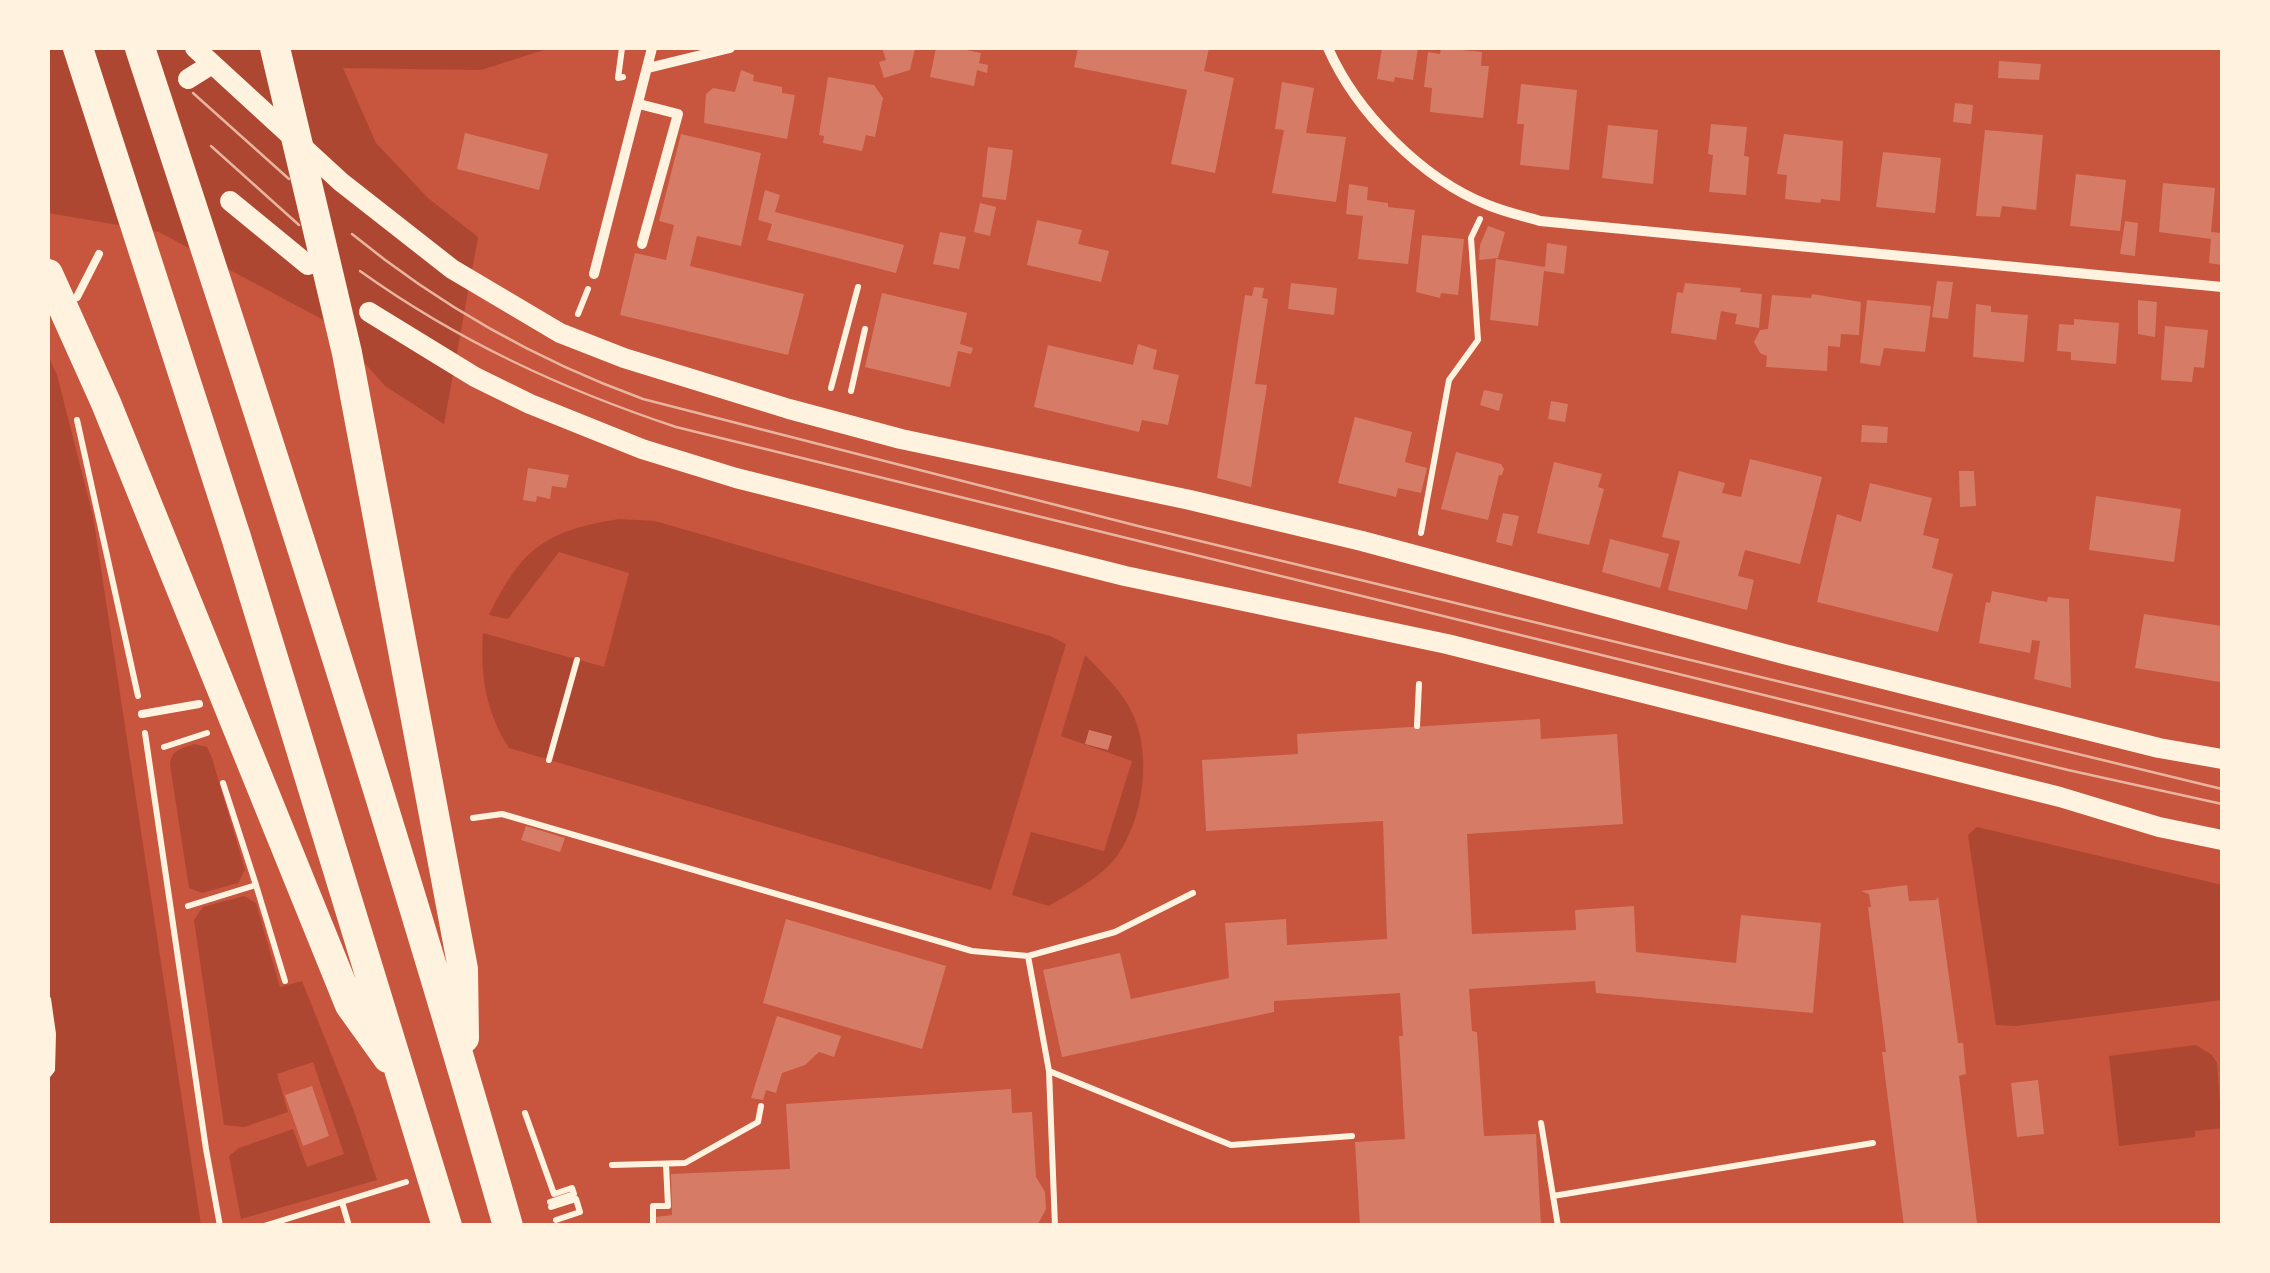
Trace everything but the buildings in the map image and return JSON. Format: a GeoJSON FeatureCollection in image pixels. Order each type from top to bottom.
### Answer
{"type":"FeatureCollection","features":[{"type":"Feature","properties":{"kind":"highway"},"geometry":{"type":"LineString","coordinates":[[78,48],[198,415],[447,1226]]}},
{"type":"Feature","properties":{"kind":"highway"},"geometry":{"type":"LineString","coordinates":[[140,48],[244,360],[508,1226]]}},
{"type":"Feature","properties":{"kind":"highway"},"geometry":{"type":"LineString","coordinates":[[275,48],[346,353],[463,969],[464,1072]]}},
{"type":"Feature","properties":{"kind":"highway"},"geometry":{"type":"LineString","coordinates":[[48,274],[106,403],[350,1005],[404,1080]]}},
{"type":"Feature","properties":{"kind":"main road"},"geometry":{"type":"LineString","coordinates":[[195,48],[209,56],[341,182],[452,268],[560,334],[624,358],[755,400],[918,443],[1286,523],[1784,654],[2159,748],[2222,759]]}},
{"type":"Feature","properties":{"kind":"main road"},"geometry":{"type":"LineString","coordinates":[[188,79],[209,56]]}},
{"type":"Feature","properties":{"kind":"main road"},"geometry":{"type":"LineString","coordinates":[[230,201],[308,265]]}},
{"type":"Feature","properties":{"kind":"main road"},"geometry":{"type":"LineString","coordinates":[[369,312],[458,367],[530,404],[642,449],[736,478],[1125,576],[1446,644],[2222,840]]}},
{"type":"Feature","properties":{"kind":"street"},"geometry":{"type":"LineString","coordinates":[[594,274],[652,48]]}},
{"type":"Feature","properties":{"kind":"street"},"geometry":{"type":"LineString","coordinates":[[648,68],[730,48]]}},
{"type":"Feature","properties":{"kind":"street"},"geometry":{"type":"LineString","coordinates":[[1328,48],[1352,91],[1402,148],[1465,194],[1540,221],[2222,286]]}},
{"type":"Feature","properties":{"kind":"street"},"geometry":{"type":"LineString","coordinates":[[638,104],[678,114],[642,244]]}},
{"type":"Feature","properties":{"kind":"lane"},"geometry":{"type":"LineString","coordinates":[[77,296],[99,254]]}},
{"type":"Feature","properties":{"kind":"lane"},"geometry":{"type":"LineString","coordinates":[[142,714],[199,704]]}},
{"type":"Feature","properties":{"kind":"path"},"geometry":{"type":"LineString","coordinates":[[1421,537],[1449,380],[1478,340],[1471,238]]}},
{"type":"Feature","properties":{"kind":"path"},"geometry":{"type":"LineString","coordinates":[[831,388],[858,287]]}},
{"type":"Feature","properties":{"kind":"path"},"geometry":{"type":"LineString","coordinates":[[851,391],[865,329]]}},
{"type":"Feature","properties":{"kind":"path"},"geometry":{"type":"LineString","coordinates":[[74,409],[142,714],[220,1226]]}},
{"type":"Feature","properties":{"kind":"path"},"geometry":{"type":"LineString","coordinates":[[550,760],[577,660]]}},
{"type":"Feature","properties":{"kind":"path"},"geometry":{"type":"LineString","coordinates":[[1417,726],[1418,684]]}},
{"type":"Feature","properties":{"kind":"path"},"geometry":{"type":"LineString","coordinates":[[164,747],[207,732],[212,750]]}},
{"type":"Feature","properties":{"kind":"path"},"geometry":{"type":"LineString","coordinates":[[218,766],[286,981]]}},
{"type":"Feature","properties":{"kind":"path"},"geometry":{"type":"LineString","coordinates":[[473,818],[502,814],[972,951],[1028,956],[1116,932],[1193,892]]}},
{"type":"Feature","properties":{"kind":"path"},"geometry":{"type":"LineString","coordinates":[[188,906],[256,885]]}},
{"type":"Feature","properties":{"kind":"path"},"geometry":{"type":"LineString","coordinates":[[1028,956],[1049,1071],[1055,1226]]}},
{"type":"Feature","properties":{"kind":"path"},"geometry":{"type":"LineString","coordinates":[[48,999],[53,1034],[52,1070],[48,1074]]}},
{"type":"Feature","properties":{"kind":"path"},"geometry":{"type":"LineString","coordinates":[[1049,1071],[1230,1145],[1352,1136]]}},
{"type":"Feature","properties":{"kind":"path"},"geometry":{"type":"LineString","coordinates":[[612,1165],[685,1163],[758,1122],[762,1106]]}},
{"type":"Feature","properties":{"kind":"path"},"geometry":{"type":"LineString","coordinates":[[525,1113],[554,1194],[572,1188],[574,1194],[551,1204],[576,1199],[580,1212],[556,1220]]}},
{"type":"Feature","properties":{"kind":"path"},"geometry":{"type":"LineString","coordinates":[[1540,1124],[1558,1226]]}},
{"type":"Feature","properties":{"kind":"path"},"geometry":{"type":"LineString","coordinates":[[1553,1196],[1873,1143]]}},
{"type":"Feature","properties":{"kind":"path"},"geometry":{"type":"LineString","coordinates":[[653,1226],[653,1206],[668,1206],[666,1164]]}},
{"type":"Feature","properties":{"kind":"path"},"geometry":{"type":"LineString","coordinates":[[264,1226],[374,1192]]}},
{"type":"Feature","properties":{"kind":"path"},"geometry":{"type":"LineString","coordinates":[[342,1202],[349,1226]]}},
{"type":"Feature","properties":{"kind":"shaded area"},"geometry":{"type":"Polygon","coordinates":[[[48,48],[550,48],[481,70],[343,68],[376,143],[428,198],[478,237],[444,424],[385,386],[329,323],[159,232],[48,213],[48,48]]]}},
{"type":"Feature","properties":{"kind":"shaded area"},"geometry":{"type":"Polygon","coordinates":[[[48,355],[57,375],[93,516],[201,1225],[48,1225],[48,355]]]}},
{"type":"Feature","properties":{"kind":"shaded area"},"geometry":{"type":"Polygon","coordinates":[[[619,519],[655,521],[1050,636],[1066,644],[991,890],[509,748],[486,693],[483,633],[604,667],[629,573],[559,552],[508,619],[489,615],[513,573],[539,546],[572,530],[619,519]]]}},
{"type":"Feature","properties":{"kind":"shaded area"},"geometry":{"type":"Polygon","coordinates":[[[1085,655],[1115,686],[1132,713],[1141,738],[1142,791],[1133,826],[1117,856],[1095,878],[1049,906],[1012,895],[1031,832],[1104,851],[1132,761],[1061,736],[1085,655]]]}},
{"type":"Feature","properties":{"kind":"shaded area"},"geometry":{"type":"Polygon","coordinates":[[[194,744],[207,747],[212,758],[245,870],[238,883],[202,893],[189,888],[170,765],[175,753],[194,744]]]}},
{"type":"Feature","properties":{"kind":"shaded area"},"geometry":{"type":"Polygon","coordinates":[[[1977,827],[2222,885],[2222,1000],[2016,1026],[1996,1025],[1968,835],[1977,827]]]}},
{"type":"Feature","properties":{"kind":"shaded area"},"geometry":{"type":"Polygon","coordinates":[[[244,896],[256,903],[280,987],[302,981],[377,1180],[241,1219],[229,1156],[239,1148],[293,1129],[307,1167],[344,1154],[313,1062],[277,1074],[288,1112],[244,1127],[224,1125],[194,920],[203,907],[244,896]]]}},
{"type":"Feature","properties":{"kind":"shaded area"},"geometry":{"type":"Polygon","coordinates":[[[2196,1045],[2217,1063],[2222,1128],[2195,1131],[2195,1137],[2119,1146],[2109,1056],[2196,1045]]]}},
{"type":"Feature","properties":{"kind":"tram line"},"geometry":{"type":"LineString","coordinates":[[193,93],[289,179]]}},
{"type":"Feature","properties":{"kind":"tram line"},"geometry":{"type":"LineString","coordinates":[[211,146],[299,225]]}},
{"type":"Feature","properties":{"kind":"tram line"},"geometry":{"type":"LineString","coordinates":[[352,234],[420,285],[490,329],[565,367],[643,399],[1138,526],[2222,789]]}},
{"type":"Feature","properties":{"kind":"tram line"},"geometry":{"type":"LineString","coordinates":[[360,271],[435,320],[512,361],[676,427],[2068,770],[2222,804]]}}]}
